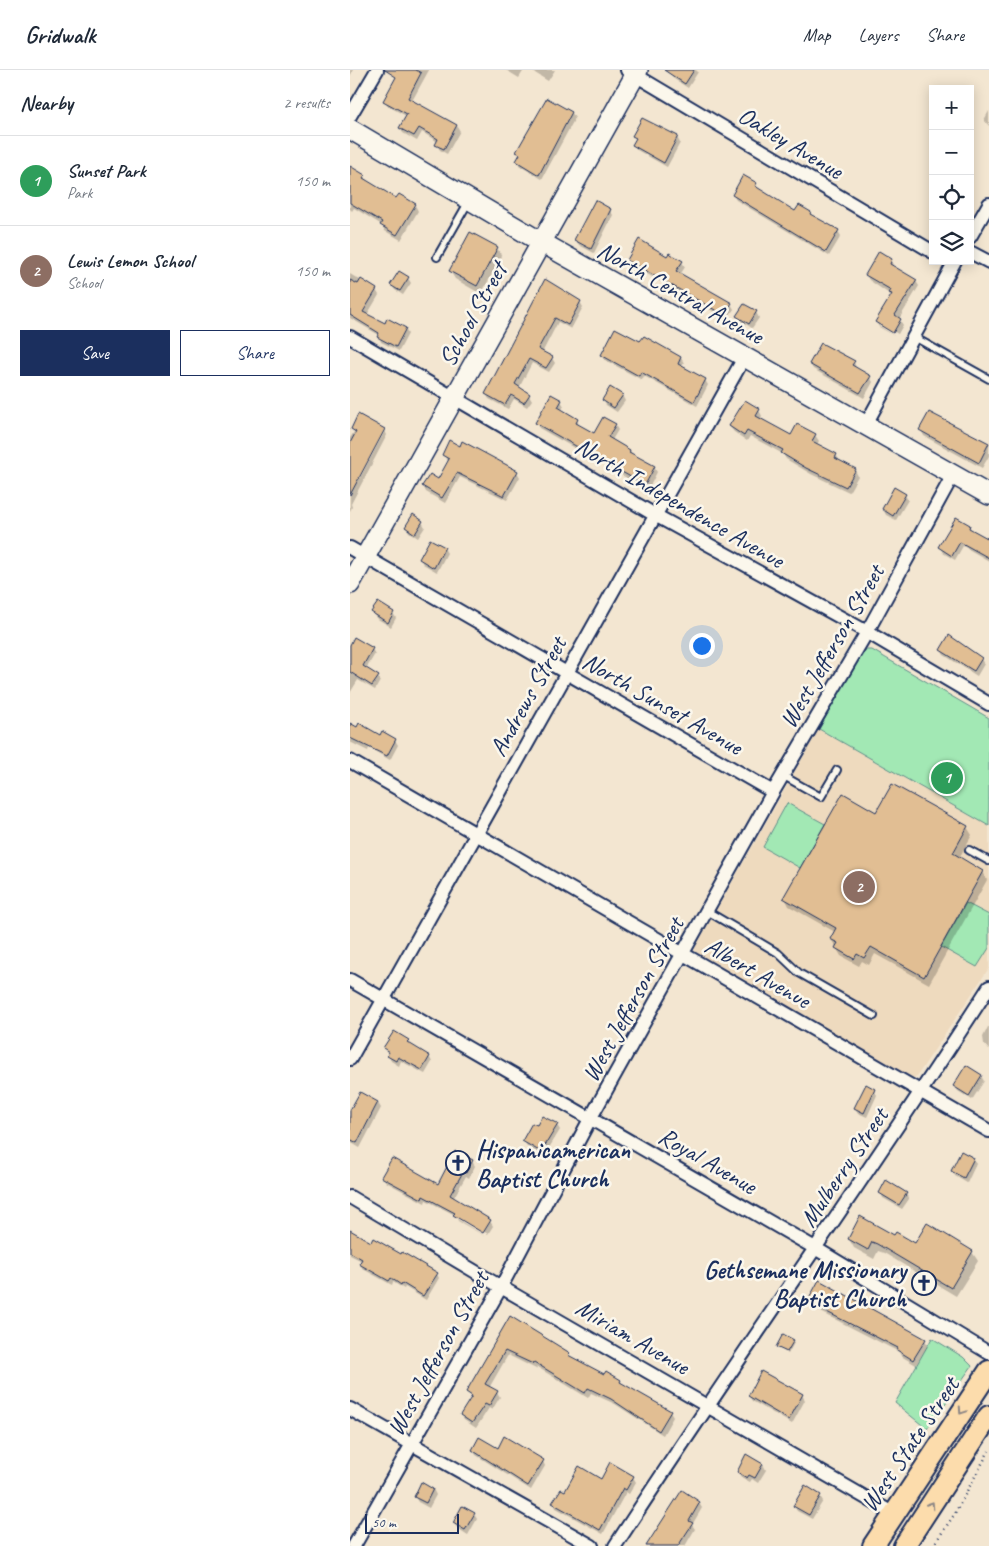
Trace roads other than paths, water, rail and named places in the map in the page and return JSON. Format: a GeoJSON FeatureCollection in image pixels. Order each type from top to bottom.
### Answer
{"type":"FeatureCollection","features":[{"type":"Feature","properties":{"kind":"main road","name":"School Street"},"geometry":{"type":"LineString","coordinates":[[350,584],[358,552],[454,396],[541,242],[633,72]]}},
{"type":"Feature","properties":{"kind":"main road","name":"North Central Avenue"},"geometry":{"type":"LineString","coordinates":[[350,130],[541,242],[989,495]]}},
{"type":"Feature","properties":{"kind":"main road","name":"West State Street"},"geometry":{"type":"LineString","coordinates":[[873,1546],[989,1371]]}},
{"type":"Feature","properties":{"kind":"main road","name":"West State Street"},"geometry":{"type":"LineString","coordinates":[[904,1546],[989,1416]]}},
{"type":"Feature","properties":{"kind":"street"},"geometry":{"type":"LineString","coordinates":[[350,116],[377,70]]}},
{"type":"Feature","properties":{"kind":"street","name":"Oakley Avenue"},"geometry":{"type":"LineString","coordinates":[[633,72],[929,250]]}},
{"type":"Feature","properties":{"kind":"street"},"geometry":{"type":"LineString","coordinates":[[974,230],[989,204]]}},
{"type":"Feature","properties":{"kind":"street"},"geometry":{"type":"LineString","coordinates":[[974,254],[989,262]]}},
{"type":"Feature","properties":{"kind":"street"},"geometry":{"type":"LineString","coordinates":[[865,426],[914,337],[950,265]]}},
{"type":"Feature","properties":{"kind":"street","name":"North Independence Avenue"},"geometry":{"type":"LineString","coordinates":[[350,337],[655,515],[867,632],[989,704]]}},
{"type":"Feature","properties":{"kind":"street","name":"Andrews Street"},"geometry":{"type":"LineString","coordinates":[[350,1059],[474,835],[745,356]]}},
{"type":"Feature","properties":{"kind":"street","name":"West Jefferson Street"},"geometry":{"type":"LineString","coordinates":[[354,1546],[501,1287],[590,1119],[708,911],[782,775],[867,632],[953,475]]}},
{"type":"Feature","properties":{"kind":"street","name":"North Sunset Avenue"},"geometry":{"type":"LineString","coordinates":[[358,552],[773,792]]}},
{"type":"Feature","properties":{"kind":"street","name":"Albert Avenue"},"geometry":{"type":"LineString","coordinates":[[350,761],[474,835],[989,1131]]}},
{"type":"Feature","properties":{"kind":"street","name":"Royal Avenue"},"geometry":{"type":"LineString","coordinates":[[350,980],[815,1248],[989,1353]]}},
{"type":"Feature","properties":{"kind":"street","name":"Mulberry Street"},"geometry":{"type":"LineString","coordinates":[[615,1546],[707,1405],[922,1092],[989,987]]}},
{"type":"Feature","properties":{"kind":"street","name":"Miriam Avenue"},"geometry":{"type":"LineString","coordinates":[[350,1197],[501,1287],[894,1514]]}},
{"type":"Feature","properties":{"kind":"street"},"geometry":{"type":"LineString","coordinates":[[350,1410],[592,1546]]}},
{"type":"Feature","properties":{"kind":"lane"},"geometry":{"type":"LineString","coordinates":[[437,258],[470,200]]}},
{"type":"Feature","properties":{"kind":"lane"},"geometry":{"type":"LineString","coordinates":[[914,337],[989,379]]}},
{"type":"Feature","properties":{"kind":"lane"},"geometry":{"type":"LineString","coordinates":[[782,775],[821,797],[837,770]]}},
{"type":"Feature","properties":{"kind":"lane"},"geometry":{"type":"LineString","coordinates":[[969,850],[989,861]]}},
{"type":"Feature","properties":{"kind":"lane"},"geometry":{"type":"LineString","coordinates":[[708,911],[778,953],[799,972],[874,1016]]}},
{"type":"Feature","properties":{"kind":"place","name":"Sunset Park"},"geometry":{"type":"Point","coordinates":[947,778]}},
{"type":"Feature","properties":{"kind":"place","name":"Lewis Lemon School"},"geometry":{"type":"Point","coordinates":[859,887]}},
{"type":"Feature","properties":{"kind":"place","name":"Hispanicamerican Baptist Church"},"geometry":{"type":"Point","coordinates":[458,1163]}},
{"type":"Feature","properties":{"kind":"place","name":"Gethsemane Missionary Baptist Church"},"geometry":{"type":"Point","coordinates":[924,1283]}}]}
